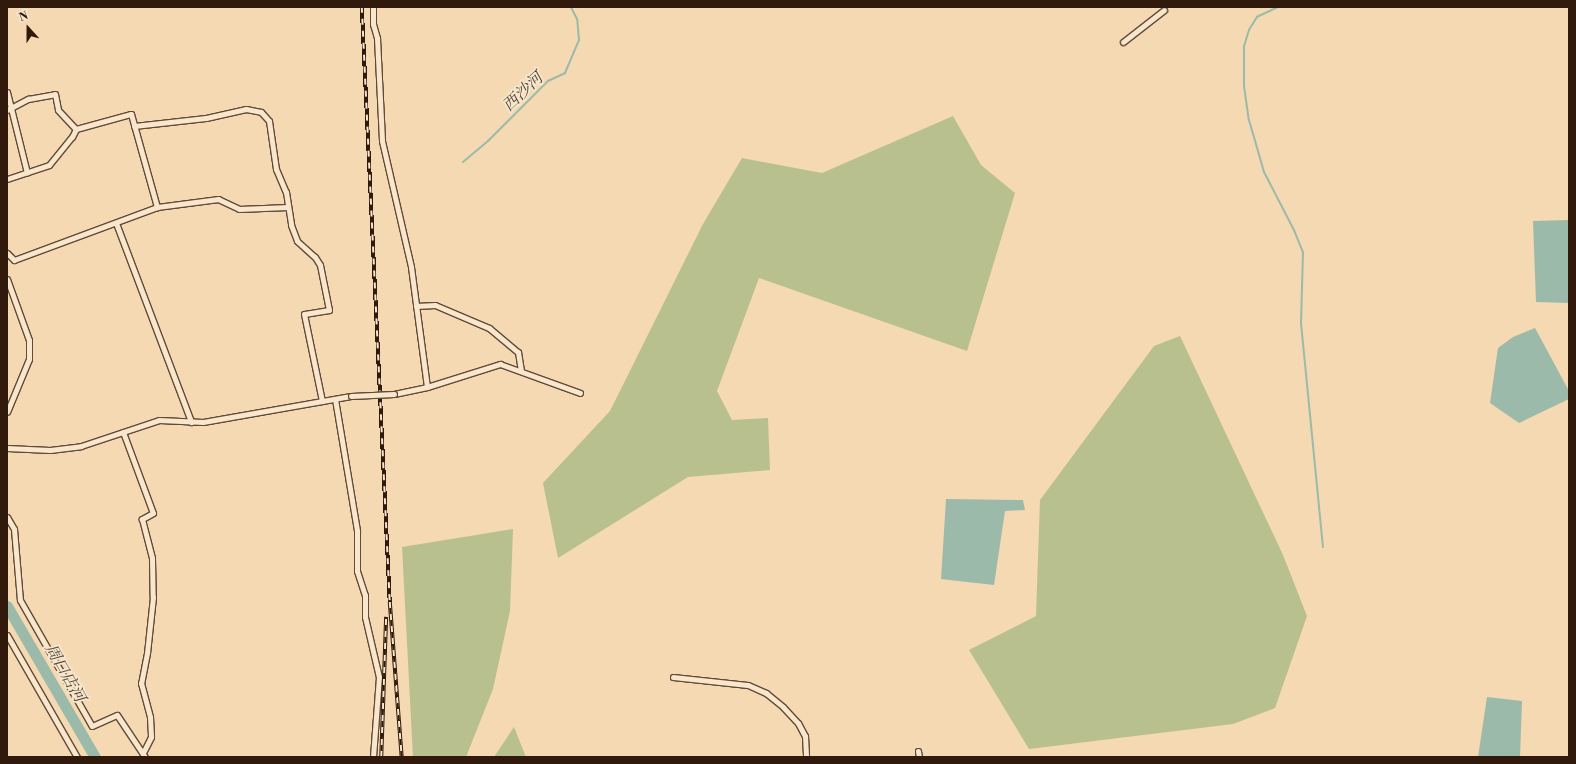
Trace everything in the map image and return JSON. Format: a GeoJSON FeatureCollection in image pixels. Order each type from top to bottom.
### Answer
{"type":"FeatureCollection","features":[{"type":"Feature","properties":{"kind":"street"},"geometry":{"type":"LineString","coordinates":[[373,7],[373,24],[378,38],[382,141],[402,220],[427,387]]}},
{"type":"Feature","properties":{"kind":"street"},"geometry":{"type":"LineString","coordinates":[[1122,42],[1164,10]]}},
{"type":"Feature","properties":{"kind":"street"},"geometry":{"type":"LineString","coordinates":[[7,92],[9,109],[27,173]]}},
{"type":"Feature","properties":{"kind":"street"},"geometry":{"type":"LineString","coordinates":[[9,109],[28,99],[55,94],[58,110],[76,129]]}},
{"type":"Feature","properties":{"kind":"street"},"geometry":{"type":"LineString","coordinates":[[134,126],[206,118],[246,109],[261,112],[269,121],[276,169],[286,192],[288,207],[297,241],[315,257],[320,265],[328,310],[304,314],[322,401]]}},
{"type":"Feature","properties":{"kind":"street"},"geometry":{"type":"LineString","coordinates":[[7,179],[49,165],[72,137],[76,129],[131,114],[157,207]]}},
{"type":"Feature","properties":{"kind":"street"},"geometry":{"type":"LineString","coordinates":[[7,252],[14,260],[157,207],[218,200],[239,209],[288,207]]}},
{"type":"Feature","properties":{"kind":"street"},"geometry":{"type":"LineString","coordinates":[[116,223],[191,422]]}},
{"type":"Feature","properties":{"kind":"street"},"geometry":{"type":"LineString","coordinates":[[7,280],[29,346],[29,358],[7,412]]}},
{"type":"Feature","properties":{"kind":"street"},"geometry":{"type":"LineString","coordinates":[[416,306],[435,305],[489,328],[518,352],[521,371]]}},
{"type":"Feature","properties":{"kind":"street"},"geometry":{"type":"LineString","coordinates":[[7,448],[50,450],[81,446],[159,420],[203,422],[351,396],[394,394],[427,387],[500,364],[580,394]]}},
{"type":"Feature","properties":{"kind":"street"},"geometry":{"type":"LineString","coordinates":[[335,399],[357,531],[357,571],[365,595],[365,617],[379,676],[373,757]]}},
{"type":"Feature","properties":{"kind":"street"},"geometry":{"type":"LineString","coordinates":[[123,432],[153,513],[142,519],[152,558],[153,597],[147,653],[141,683],[150,717],[151,737],[144,755]]}},
{"type":"Feature","properties":{"kind":"street"},"geometry":{"type":"LineString","coordinates":[[7,517],[14,529],[20,600],[92,726],[117,715],[144,755]]}},
{"type":"Feature","properties":{"kind":"street"},"geometry":{"type":"LineString","coordinates":[[7,635],[77,757]]}},
{"type":"Feature","properties":{"kind":"street"},"geometry":{"type":"LineString","coordinates":[[673,677],[748,685],[766,693],[783,707],[798,723],[805,736],[806,757]]}},
{"type":"Feature","properties":{"kind":"street"},"geometry":{"type":"LineString","coordinates":[[918,750],[919,757]]}},
{"type":"Feature","properties":{"kind":"green space"},"geometry":{"type":"Polygon","coordinates":[[[953,116],[981,165],[1015,193],[967,351],[759,278],[717,391],[732,420],[768,418],[770,470],[688,477],[558,558],[543,483],[610,411],[703,224],[742,158],[822,173],[953,116]]]}},
{"type":"Feature","properties":{"kind":"green space"},"geometry":{"type":"Polygon","coordinates":[[[1180,336],[1283,555],[1307,616],[1275,708],[1233,724],[1029,749],[969,650],[1036,616],[1040,500],[1154,346],[1180,336]]]}},
{"type":"Feature","properties":{"kind":"green space"},"geometry":{"type":"Polygon","coordinates":[[[513,529],[510,611],[493,689],[466,757],[413,757],[402,547],[513,529]]]}},
{"type":"Feature","properties":{"kind":"green space"},"geometry":{"type":"Polygon","coordinates":[[[514,727],[526,757],[494,757],[514,727]]]}},
{"type":"Feature","properties":{"kind":"shaded area"},"geometry":{"type":"Polygon","coordinates":[[[1569,220],[1569,303],[1536,302],[1533,221],[1569,220]]]}},
{"type":"Feature","properties":{"kind":"shaded area"},"geometry":{"type":"Polygon","coordinates":[[[1535,328],[1569,391],[1569,399],[1519,423],[1490,403],[1498,348],[1513,337],[1535,328]]]}},
{"type":"Feature","properties":{"kind":"shaded area"},"geometry":{"type":"Polygon","coordinates":[[[946,499],[1023,500],[1025,510],[1005,511],[994,585],[941,579],[946,499]]]}},
{"type":"Feature","properties":{"kind":"shaded area"},"geometry":{"type":"Polygon","coordinates":[[[1487,697],[1522,701],[1520,757],[1478,757],[1487,697]]]}},
{"type":"Feature","properties":{"kind":"waterway","name":"西沙河"},"geometry":{"type":"LineString","coordinates":[[463,162],[488,141],[548,81],[565,73],[579,40],[577,19],[571,7]]}},
{"type":"Feature","properties":{"kind":"waterway"},"geometry":{"type":"LineString","coordinates":[[1278,7],[1257,17],[1249,30],[1244,46],[1244,86],[1249,120],[1264,172],[1294,230],[1303,252],[1301,323],[1323,547]]}},
{"type":"Feature","properties":{"kind":"waterway","name":"周口店河"},"geometry":{"type":"LineString","coordinates":[[7,606],[95,757]]}},
{"type":"Feature","properties":{"kind":"railway"},"geometry":{"type":"LineString","coordinates":[[362,7],[390,602],[402,757]]}},
{"type":"Feature","properties":{"kind":"railway"},"geometry":{"type":"LineString","coordinates":[[381,757],[386,617]]}}]}
